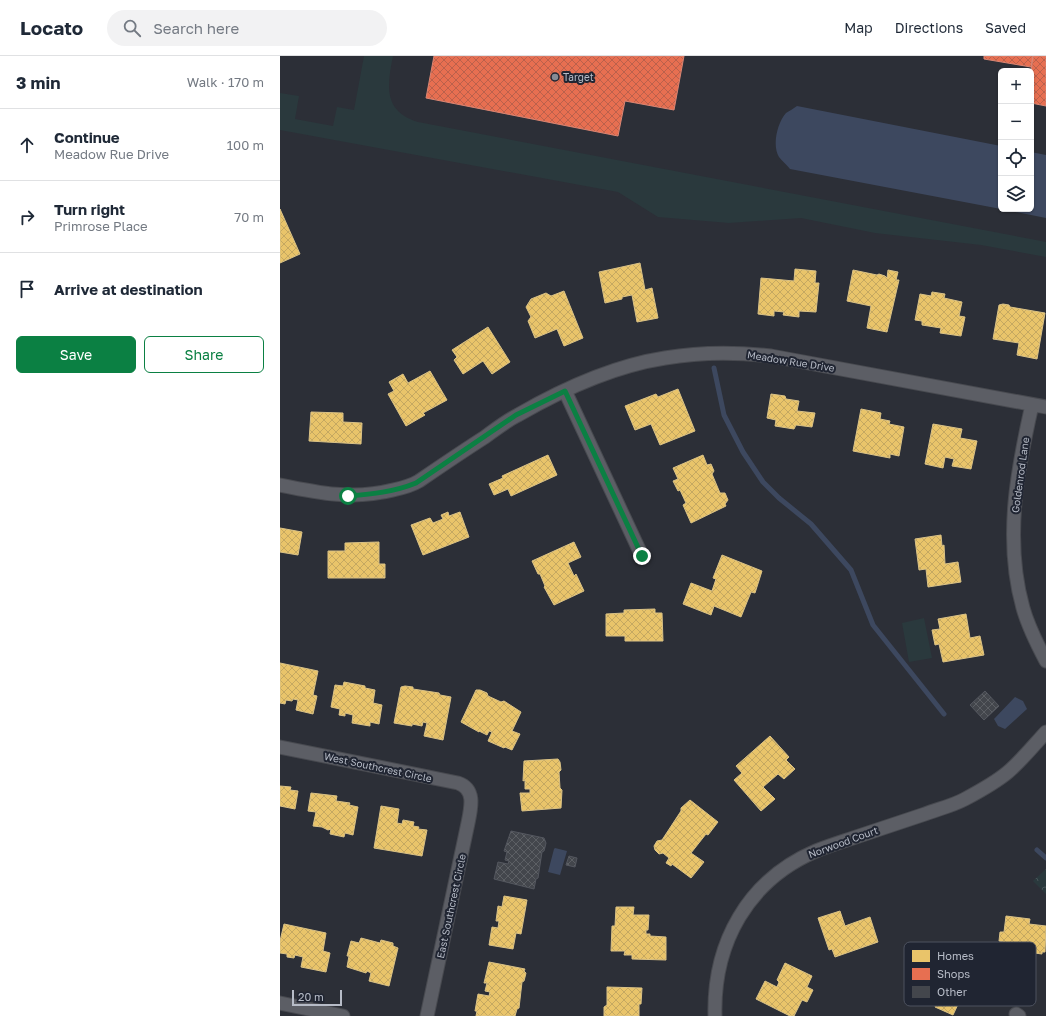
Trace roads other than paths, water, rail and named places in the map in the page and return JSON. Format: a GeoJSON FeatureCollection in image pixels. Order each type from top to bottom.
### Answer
{"type":"FeatureCollection","features":[{"type":"Feature","properties":{"kind":"street","name":"Meadow Rue Drive"},"geometry":{"type":"LineString","coordinates":[[280,485],[321,493],[348,496],[379,494],[405,487],[419,481],[516,415],[565,391],[602,375],[637,364],[664,358],[689,355],[735,353],[771,356],[1046,407]]}},
{"type":"Feature","properties":{"kind":"street"},"geometry":{"type":"LineString","coordinates":[[565,391],[642,556]]}},
{"type":"Feature","properties":{"kind":"street","name":"Goldenrod Lane"},"geometry":{"type":"LineString","coordinates":[[1032,405],[1021,455],[1014,506],[1013,547],[1016,578],[1023,608],[1034,637],[1046,661]]}},
{"type":"Feature","properties":{"kind":"street","name":"Norwood Court"},"geometry":{"type":"LineString","coordinates":[[715,1016],[714,1000],[718,971],[726,942],[738,918],[752,898],[772,878],[793,863],[816,851],[963,800],[987,787],[1008,772],[1046,732]]}},
{"type":"Feature","properties":{"kind":"street","name":"West Southcrest Circle"},"geometry":{"type":"LineString","coordinates":[[280,747],[458,783],[466,788],[471,796]]}},
{"type":"Feature","properties":{"kind":"street","name":"East Southcrest Circle"},"geometry":{"type":"LineString","coordinates":[[427,1016],[472,803],[471,796]]}},
{"type":"Feature","properties":{"kind":"street"},"geometry":{"type":"LineString","coordinates":[[280,1003],[343,1016]]}},
{"type":"Feature","properties":{"kind":"water"},"geometry":{"type":"Polygon","coordinates":[[[797,106],[998,145],[998,208],[790,169],[779,157],[776,147],[776,135],[778,128],[786,113],[797,106]]]}},
{"type":"Feature","properties":{"kind":"water"},"geometry":{"type":"Polygon","coordinates":[[[1034,153],[1046,155],[1046,218],[1016,212],[1034,212],[1034,153]]]}},
{"type":"Feature","properties":{"kind":"water"},"geometry":{"type":"Polygon","coordinates":[[[1015,697],[1023,701],[1027,709],[1005,729],[998,726],[994,719],[1015,697]]]}},
{"type":"Feature","properties":{"kind":"water"},"geometry":{"type":"Polygon","coordinates":[[[554,849],[567,851],[560,875],[548,872],[554,849]]]}},
{"type":"Feature","properties":{"kind":"waterway"},"geometry":{"type":"LineString","coordinates":[[714,368],[724,415],[743,452],[763,482],[779,498],[811,524],[851,570],[873,625],[944,714]]}},
{"type":"Feature","properties":{"kind":"waterway"},"geometry":{"type":"LineString","coordinates":[[1037,850],[1046,858]]}},
{"type":"Feature","properties":{"kind":"place","name":"Target"},"geometry":{"type":"Point","coordinates":[555,77]}}]}
